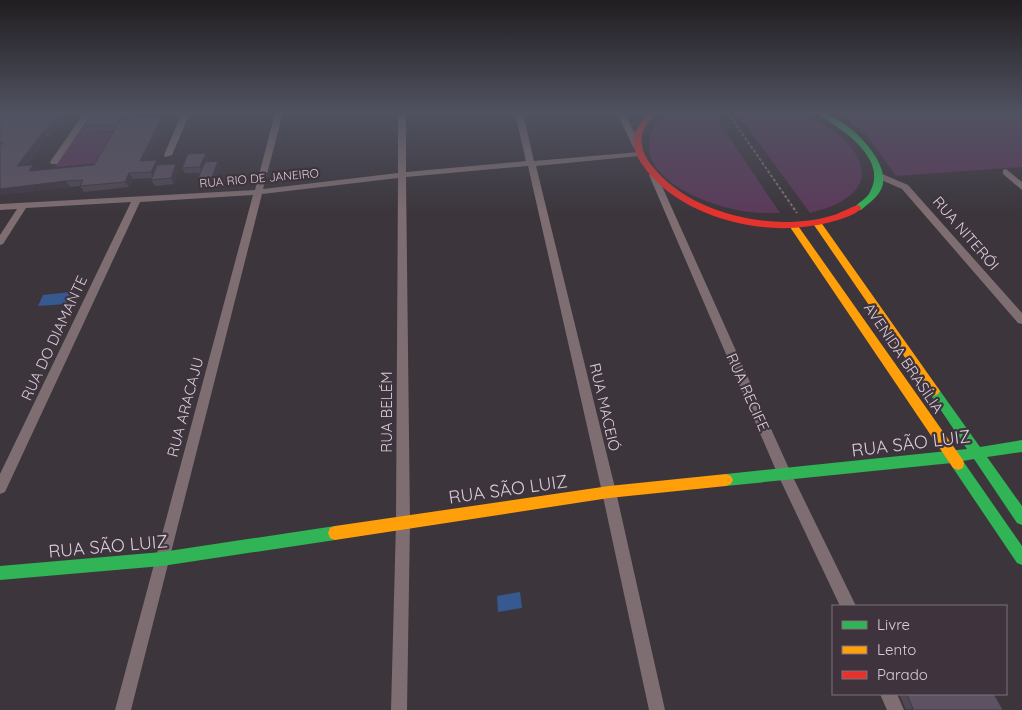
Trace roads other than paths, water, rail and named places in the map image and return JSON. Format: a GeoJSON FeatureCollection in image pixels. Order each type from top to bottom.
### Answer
{"type":"FeatureCollection","features":[{"type":"Feature","properties":{"kind":"street"},"geometry":{"type":"LineString","coordinates":[[54,162],[65,146]]}},
{"type":"Feature","properties":{"kind":"street"},"geometry":{"type":"LineString","coordinates":[[168,155],[172,146]]}},
{"type":"Feature","properties":{"kind":"street","name":"RUA ARACAJU"},"geometry":{"type":"LineString","coordinates":[[123,710],[271,146]]}},
{"type":"Feature","properties":{"kind":"street","name":"RUA BELÉM"},"geometry":{"type":"LineString","coordinates":[[399,710],[403,522],[401,146]]}},
{"type":"Feature","properties":{"kind":"street","name":"RUA MACEIÓ"},"geometry":{"type":"LineString","coordinates":[[527,146],[609,492],[657,710]]}},
{"type":"Feature","properties":{"kind":"street"},"geometry":{"type":"LineString","coordinates":[[636,146],[653,175],[672,191],[697,205],[727,216],[760,223],[793,225],[817,223],[839,218],[857,210],[870,200],[878,189],[880,176],[872,153],[866,146]]}},
{"type":"Feature","properties":{"kind":"street","name":"RUA RIO DE JANEIRO"},"geometry":{"type":"LineString","coordinates":[[0,207],[259,192],[401,175],[532,165],[638,150]]}},
{"type":"Feature","properties":{"kind":"street"},"geometry":{"type":"LineString","coordinates":[[1006,172],[1022,187]]}},
{"type":"Feature","properties":{"kind":"street","name":"RUA RECIFE"},"geometry":{"type":"LineString","coordinates":[[653,175],[784,476],[848,605]]}},
{"type":"Feature","properties":{"kind":"street","name":"RUA NITERÓI"},"geometry":{"type":"LineString","coordinates":[[880,176],[905,186],[1022,320]]}},
{"type":"Feature","properties":{"kind":"street","name":"RUA DO DIAMANTE"},"geometry":{"type":"LineString","coordinates":[[0,488],[136,200]]}},
{"type":"Feature","properties":{"kind":"street"},"geometry":{"type":"LineString","coordinates":[[0,242],[24,205]]}},
{"type":"Feature","properties":{"kind":"street","name":"AVENIDA BRASÍLIA"},"geometry":{"type":"LineString","coordinates":[[817,223],[975,453],[1022,518]]}},
{"type":"Feature","properties":{"kind":"street","name":"AVENIDA BRASÍLIA"},"geometry":{"type":"LineString","coordinates":[[793,225],[1022,558]]}},
{"type":"Feature","properties":{"kind":"street","name":"RUA SÃO LUIZ"},"geometry":{"type":"LineString","coordinates":[[0,573],[162,559],[609,492],[784,476],[953,457],[1022,446]]}},
{"type":"Feature","properties":{"kind":"street"},"geometry":{"type":"LineString","coordinates":[[888,695],[896,710]]}},
{"type":"Feature","properties":{"kind":"water"},"geometry":{"type":"Polygon","coordinates":[[[71,292],[66,304],[38,306],[43,295],[71,292]]]}},
{"type":"Feature","properties":{"kind":"water"},"geometry":{"type":"Polygon","coordinates":[[[520,592],[522,608],[498,612],[497,596],[520,592]]]}}]}
